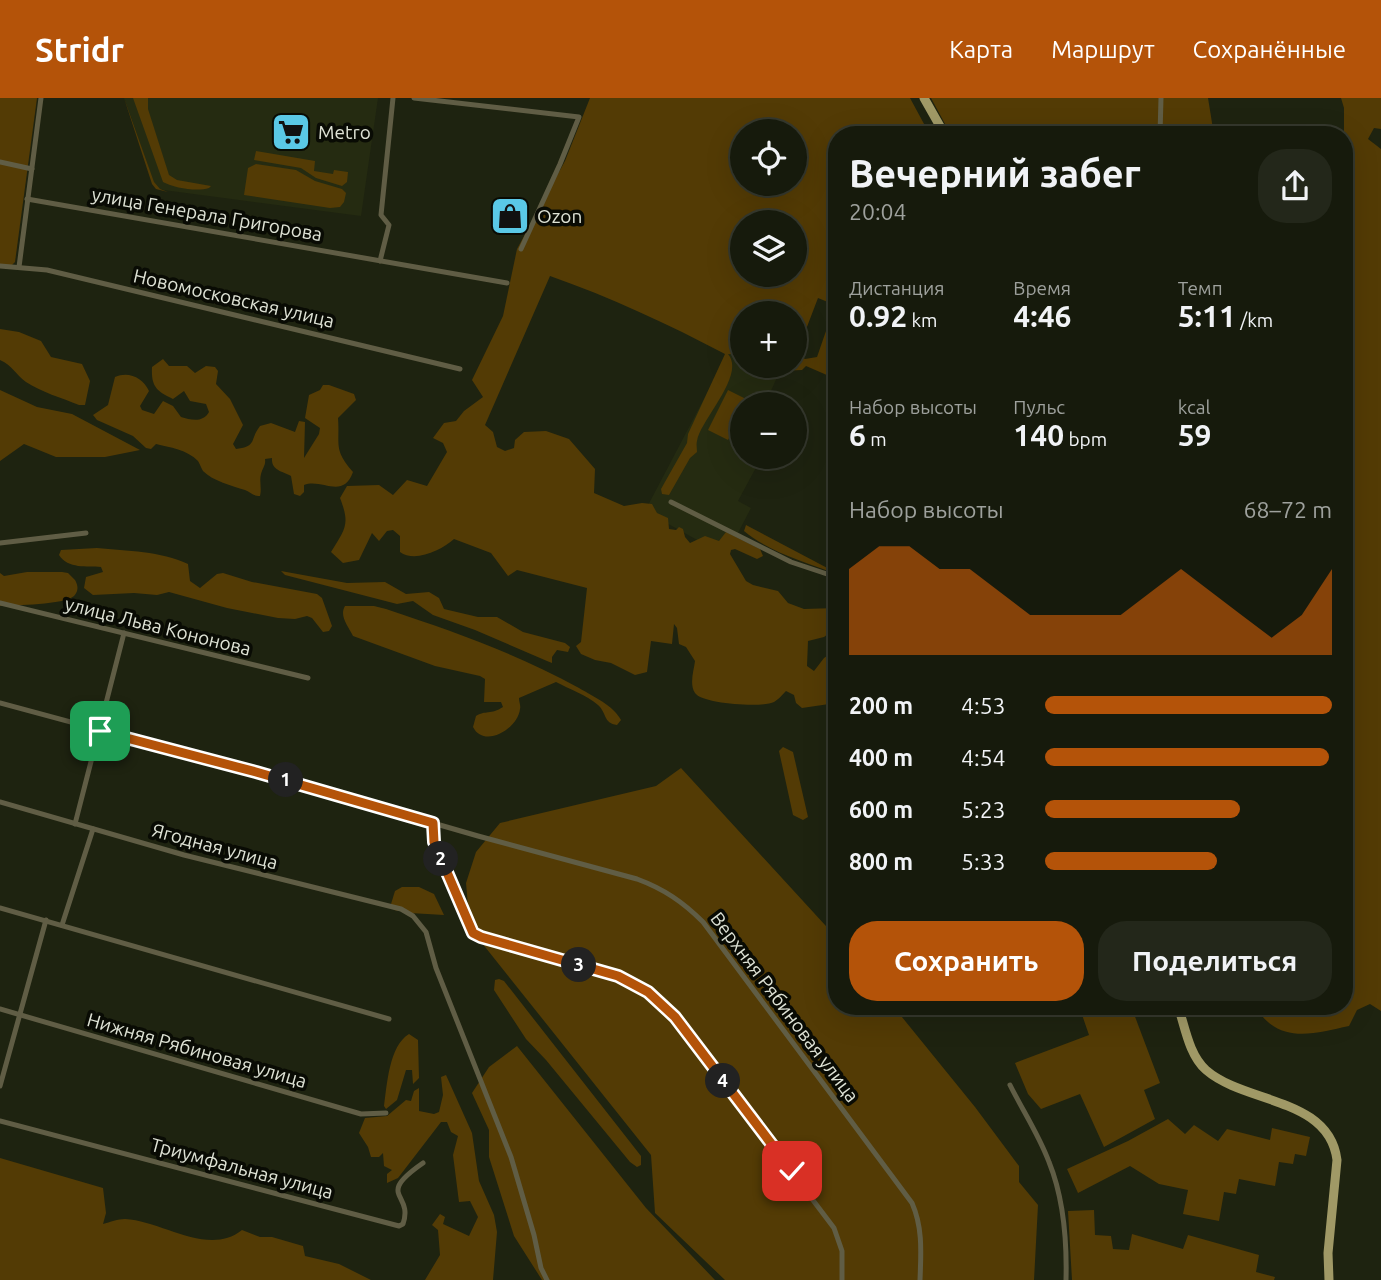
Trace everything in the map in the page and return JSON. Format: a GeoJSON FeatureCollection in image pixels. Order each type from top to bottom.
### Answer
{"type":"FeatureCollection","features":[{"type":"Feature","properties":{"kind":"main road"},"geometry":{"type":"LineString","coordinates":[[924,98],[940,126]]}},
{"type":"Feature","properties":{"kind":"main road"},"geometry":{"type":"LineString","coordinates":[[1181,1015],[1191,1046],[1206,1069],[1226,1082],[1308,1115],[1330,1136],[1337,1160],[1328,1253],[1329,1280]]}},
{"type":"Feature","properties":{"kind":"street"},"geometry":{"type":"LineString","coordinates":[[19,267],[41,98]]}},
{"type":"Feature","properties":{"kind":"street"},"geometry":{"type":"LineString","coordinates":[[380,261],[389,225],[381,215],[393,98]]}},
{"type":"Feature","properties":{"kind":"street"},"geometry":{"type":"LineString","coordinates":[[414,98],[579,117],[561,164],[538,207],[521,249]]}},
{"type":"Feature","properties":{"kind":"street"},"geometry":{"type":"LineString","coordinates":[[1160,126],[1161,98]]}},
{"type":"Feature","properties":{"kind":"street"},"geometry":{"type":"LineString","coordinates":[[0,162],[32,169]]}},
{"type":"Feature","properties":{"kind":"street","name":"улица Генерала Григорова"},"geometry":{"type":"LineString","coordinates":[[27,199],[507,283]]}},
{"type":"Feature","properties":{"kind":"street","name":"Новомосковская улица"},"geometry":{"type":"LineString","coordinates":[[0,266],[47,270],[460,369]]}},
{"type":"Feature","properties":{"kind":"street"},"geometry":{"type":"LineString","coordinates":[[671,502],[791,562],[828,574]]}},
{"type":"Feature","properties":{"kind":"street"},"geometry":{"type":"LineString","coordinates":[[0,543],[86,533]]}},
{"type":"Feature","properties":{"kind":"street","name":"улица Льва Кононова"},"geometry":{"type":"LineString","coordinates":[[1,604],[308,678]]}},
{"type":"Feature","properties":{"kind":"street"},"geometry":{"type":"LineString","coordinates":[[75,824],[124,633]]}},
{"type":"Feature","properties":{"kind":"street","name":"Верхняя Рябиновая улица"},"geometry":{"type":"LineString","coordinates":[[0,703],[256,772],[661,888],[685,904],[703,922],[912,1203],[919,1219],[921,1236],[920,1280]]}},
{"type":"Feature","properties":{"kind":"street","name":"Ягодная улица"},"geometry":{"type":"LineString","coordinates":[[0,802],[93,830],[408,912],[426,932],[436,968],[511,1157],[541,1268],[547,1280]]}},
{"type":"Feature","properties":{"kind":"street"},"geometry":{"type":"LineString","coordinates":[[433,823],[434,842],[475,934],[618,976],[648,992],[669,1010],[834,1228],[842,1251],[842,1280]]}},
{"type":"Feature","properties":{"kind":"street"},"geometry":{"type":"LineString","coordinates":[[62,925],[93,830]]}},
{"type":"Feature","properties":{"kind":"street"},"geometry":{"type":"LineString","coordinates":[[0,908],[389,1019]]}},
{"type":"Feature","properties":{"kind":"street"},"geometry":{"type":"LineString","coordinates":[[0,1086],[46,920]]}},
{"type":"Feature","properties":{"kind":"street","name":"Нижняя Рябиновая улица"},"geometry":{"type":"LineString","coordinates":[[0,1009],[360,1114],[386,1113]]}},
{"type":"Feature","properties":{"kind":"street"},"geometry":{"type":"LineString","coordinates":[[1010,1085],[1050,1164],[1062,1207],[1067,1248],[1066,1280]]}},
{"type":"Feature","properties":{"kind":"street","name":"Триумфальная улица"},"geometry":{"type":"LineString","coordinates":[[0,1121],[398,1226],[403,1224],[405,1219],[397,1188],[399,1182],[423,1163]]}},
{"type":"Feature","properties":{"kind":"shaded area"},"geometry":{"type":"Polygon","coordinates":[[[0,98],[37,98],[15,262],[12,265],[0,266],[0,98]]]}},
{"type":"Feature","properties":{"kind":"shaded area"},"geometry":{"type":"Polygon","coordinates":[[[124,98],[378,98],[361,216],[156,189],[124,98]]]}},
{"type":"Feature","properties":{"kind":"shaded area"},"geometry":{"type":"Polygon","coordinates":[[[124,98],[154,182],[160,189],[168,192],[156,189],[152,184],[124,98]]]}},
{"type":"Feature","properties":{"kind":"shaded area"},"geometry":{"type":"Polygon","coordinates":[[[133,98],[148,98],[148,109],[169,175],[177,180],[211,186],[209,188],[186,189],[163,182],[133,98]]]}},
{"type":"Feature","properties":{"kind":"shaded area"},"geometry":{"type":"Polygon","coordinates":[[[590,98],[910,98],[925,126],[828,126],[828,302],[818,298],[807,327],[807,301],[730,301],[730,376],[700,432],[697,452],[690,458],[669,495],[662,494],[661,489],[687,443],[688,434],[725,354],[639,312],[572,284],[550,276],[485,425],[493,432],[497,447],[505,451],[514,448],[515,440],[524,432],[546,431],[569,439],[595,469],[594,493],[624,506],[652,504],[657,513],[668,518],[669,529],[683,529],[690,543],[705,536],[719,541],[726,532],[760,549],[763,556],[757,559],[735,549],[731,550],[730,554],[746,581],[778,591],[788,603],[804,609],[828,608],[828,634],[808,641],[807,666],[814,671],[828,655],[828,704],[802,708],[796,703],[794,695],[786,691],[774,702],[758,705],[733,704],[700,697],[692,685],[695,661],[686,647],[679,644],[674,624],[672,644],[651,641],[647,672],[635,675],[611,663],[581,654],[576,646],[581,642],[587,588],[517,570],[508,576],[491,553],[454,539],[436,551],[421,556],[406,555],[400,552],[400,536],[393,530],[387,531],[379,541],[372,533],[359,560],[343,563],[331,552],[345,526],[345,514],[340,498],[347,486],[379,485],[393,495],[407,480],[427,486],[447,452],[443,443],[433,438],[444,423],[456,421],[464,411],[483,397],[472,380],[503,316],[517,249],[565,161],[590,98]]]}},
{"type":"Feature","properties":{"kind":"shaded area"},"geometry":{"type":"Polygon","coordinates":[[[931,98],[1208,98],[1213,126],[946,126],[931,98]]]}},
{"type":"Feature","properties":{"kind":"shaded area"},"geometry":{"type":"Polygon","coordinates":[[[1341,98],[1381,98],[1381,129],[1374,128],[1368,139],[1381,149],[1381,1011],[1370,1004],[1357,1010],[1349,1026],[1297,1034],[1274,1027],[1262,1015],[1353,1015],[1353,126],[1344,126],[1341,98]]]}},
{"type":"Feature","properties":{"kind":"shaded area"},"geometry":{"type":"Polygon","coordinates":[[[256,151],[315,161],[314,171],[333,174],[334,170],[348,172],[347,182],[342,186],[316,178],[301,168],[254,160],[256,151]]]}},
{"type":"Feature","properties":{"kind":"shaded area"},"geometry":{"type":"Polygon","coordinates":[[[256,164],[296,170],[315,181],[342,189],[346,193],[344,202],[340,207],[330,208],[244,195],[248,168],[256,164]]]}},
{"type":"Feature","properties":{"kind":"shaded area"},"geometry":{"type":"Polygon","coordinates":[[[828,325],[828,376],[807,366],[807,359],[817,357],[828,325]]]}},
{"type":"Feature","properties":{"kind":"shaded area"},"geometry":{"type":"Polygon","coordinates":[[[0,329],[19,332],[41,341],[51,357],[82,364],[90,381],[85,405],[32,386],[0,360],[0,329]]]}},
{"type":"Feature","properties":{"kind":"shaded area"},"geometry":{"type":"Polygon","coordinates":[[[729,351],[730,378],[777,378],[770,392],[730,392],[730,469],[755,469],[738,501],[751,508],[726,556],[645,511],[729,351]]]}},
{"type":"Feature","properties":{"kind":"shaded area"},"geometry":{"type":"Polygon","coordinates":[[[163,359],[169,366],[187,366],[195,373],[206,366],[215,367],[218,371],[216,384],[230,399],[243,425],[233,444],[236,449],[250,444],[260,426],[271,423],[295,432],[299,421],[305,422],[304,458],[320,428],[305,418],[309,395],[320,390],[323,385],[354,394],[356,400],[338,418],[340,452],[353,472],[349,480],[338,487],[304,485],[304,492],[300,496],[294,494],[291,476],[275,468],[272,458],[265,459],[260,477],[260,496],[255,495],[212,478],[203,471],[194,457],[184,452],[156,444],[151,449],[146,448],[133,436],[97,420],[93,415],[108,405],[115,377],[120,375],[130,375],[146,386],[149,391],[140,406],[142,410],[154,414],[163,401],[173,406],[181,417],[196,420],[204,418],[209,412],[206,404],[190,401],[184,391],[173,399],[156,387],[152,379],[152,367],[163,359]]]}},
{"type":"Feature","properties":{"kind":"shaded area"},"geometry":{"type":"Polygon","coordinates":[[[0,390],[37,407],[72,414],[140,450],[105,457],[56,457],[24,444],[0,461],[0,390]]]}},
{"type":"Feature","properties":{"kind":"shaded area"},"geometry":{"type":"Polygon","coordinates":[[[728,390],[732,392],[728,440],[708,430],[728,390]]]}},
{"type":"Feature","properties":{"kind":"shaded area"},"geometry":{"type":"Polygon","coordinates":[[[746,525],[828,568],[828,571],[764,545],[744,531],[746,525]]]}},
{"type":"Feature","properties":{"kind":"shaded area"},"geometry":{"type":"Polygon","coordinates":[[[97,548],[144,552],[178,560],[188,564],[190,581],[200,588],[217,574],[223,573],[252,582],[317,594],[322,598],[332,626],[329,631],[323,632],[312,618],[307,616],[295,619],[278,618],[227,608],[169,592],[157,595],[93,595],[84,588],[86,577],[103,572],[101,567],[73,565],[59,555],[61,550],[97,548]]]}},
{"type":"Feature","properties":{"kind":"shaded area"},"geometry":{"type":"Polygon","coordinates":[[[281,571],[347,583],[385,582],[406,594],[429,592],[439,598],[444,609],[478,617],[497,617],[523,632],[565,643],[570,647],[568,652],[557,650],[552,657],[552,663],[433,615],[413,601],[397,604],[285,575],[281,571]]]}},
{"type":"Feature","properties":{"kind":"shaded area"},"geometry":{"type":"Polygon","coordinates":[[[27,572],[68,573],[76,582],[77,592],[69,599],[60,601],[0,606],[0,573],[4,576],[27,572]]]}},
{"type":"Feature","properties":{"kind":"shaded area"},"geometry":{"type":"Polygon","coordinates":[[[345,606],[374,606],[386,609],[508,654],[597,698],[621,720],[617,725],[609,722],[594,701],[556,682],[519,698],[520,709],[513,723],[500,734],[485,736],[473,727],[476,716],[503,707],[501,702],[484,702],[485,679],[435,666],[353,636],[344,617],[345,606]]]}},
{"type":"Feature","properties":{"kind":"shaded area"},"geometry":{"type":"Polygon","coordinates":[[[783,747],[793,752],[808,817],[803,820],[793,815],[779,751],[783,747]]]}},
{"type":"Feature","properties":{"kind":"shaded area"},"geometry":{"type":"Polygon","coordinates":[[[681,768],[828,928],[828,1015],[900,1015],[975,1107],[1019,1166],[1019,1182],[1038,1205],[1034,1280],[725,1280],[655,1213],[651,1155],[470,928],[466,883],[476,852],[500,823],[656,786],[681,768]]]}},
{"type":"Feature","properties":{"kind":"shaded area"},"geometry":{"type":"Polygon","coordinates":[[[402,887],[419,887],[434,894],[444,915],[394,910],[391,904],[395,891],[402,887]]]}},
{"type":"Feature","properties":{"kind":"shaded area"},"geometry":{"type":"Polygon","coordinates":[[[495,980],[504,981],[641,1156],[641,1165],[637,1167],[630,1162],[526,1039],[494,990],[495,980]]]}},
{"type":"Feature","properties":{"kind":"shaded area"},"geometry":{"type":"Polygon","coordinates":[[[1082,1015],[1134,1015],[1160,1083],[1144,1090],[1155,1119],[1104,1147],[1080,1094],[1041,1109],[1028,1094],[1015,1063],[1089,1035],[1082,1015]]]}},
{"type":"Feature","properties":{"kind":"shaded area"},"geometry":{"type":"Polygon","coordinates":[[[409,1034],[418,1040],[419,1078],[413,1084],[412,1070],[406,1070],[397,1100],[386,1109],[386,1088],[393,1057],[397,1047],[409,1034]]]}},
{"type":"Feature","properties":{"kind":"shaded area"},"geometry":{"type":"Polygon","coordinates":[[[517,1046],[646,1208],[715,1280],[542,1280],[514,1236],[489,1157],[489,1130],[472,1093],[489,1067],[517,1046]]]}},
{"type":"Feature","properties":{"kind":"shaded area"},"geometry":{"type":"Polygon","coordinates":[[[446,1075],[472,1133],[479,1181],[494,1215],[497,1232],[493,1280],[425,1280],[440,1255],[438,1230],[432,1225],[440,1214],[445,1217],[443,1224],[469,1236],[478,1217],[470,1201],[459,1202],[453,1155],[458,1136],[451,1132],[447,1122],[441,1122],[398,1178],[387,1183],[387,1174],[392,1170],[384,1166],[383,1153],[379,1157],[371,1157],[359,1133],[365,1118],[387,1116],[406,1100],[411,1101],[414,1091],[419,1088],[419,1111],[434,1114],[439,1112],[443,1095],[441,1077],[446,1075]]]}},
{"type":"Feature","properties":{"kind":"shaded area"},"geometry":{"type":"Polygon","coordinates":[[[1168,1119],[1185,1134],[1194,1125],[1218,1141],[1227,1129],[1270,1140],[1272,1128],[1310,1137],[1306,1156],[1295,1154],[1293,1164],[1279,1162],[1275,1186],[1239,1179],[1236,1194],[1224,1192],[1219,1221],[1183,1214],[1188,1190],[1159,1184],[1130,1166],[1078,1193],[1067,1169],[1168,1119]]]}},
{"type":"Feature","properties":{"kind":"shaded area"},"geometry":{"type":"Polygon","coordinates":[[[0,1158],[103,1188],[106,1213],[103,1224],[125,1219],[140,1221],[200,1239],[215,1240],[242,1230],[260,1237],[272,1237],[303,1246],[305,1256],[339,1264],[371,1280],[0,1280],[0,1158]]]}},
{"type":"Feature","properties":{"kind":"shaded area"},"geometry":{"type":"Polygon","coordinates":[[[1094,1210],[1095,1235],[1111,1236],[1113,1249],[1129,1250],[1132,1234],[1183,1249],[1188,1235],[1259,1255],[1256,1272],[1275,1277],[1274,1280],[1072,1280],[1068,1211],[1094,1210]]]}},
{"type":"Feature","properties":{"kind":"place","name":"Metro"},"geometry":{"type":"Point","coordinates":[291,132]}},
{"type":"Feature","properties":{"kind":"place","name":"Ozon"},"geometry":{"type":"Point","coordinates":[510,216]}},
{"type":"Feature","properties":{"kind":"route"},"geometry":{"type":"LineString","coordinates":[[100,731],[433,823],[434,842],[473,933],[618,976],[648,992],[675,1017],[792,1171]]}}]}
